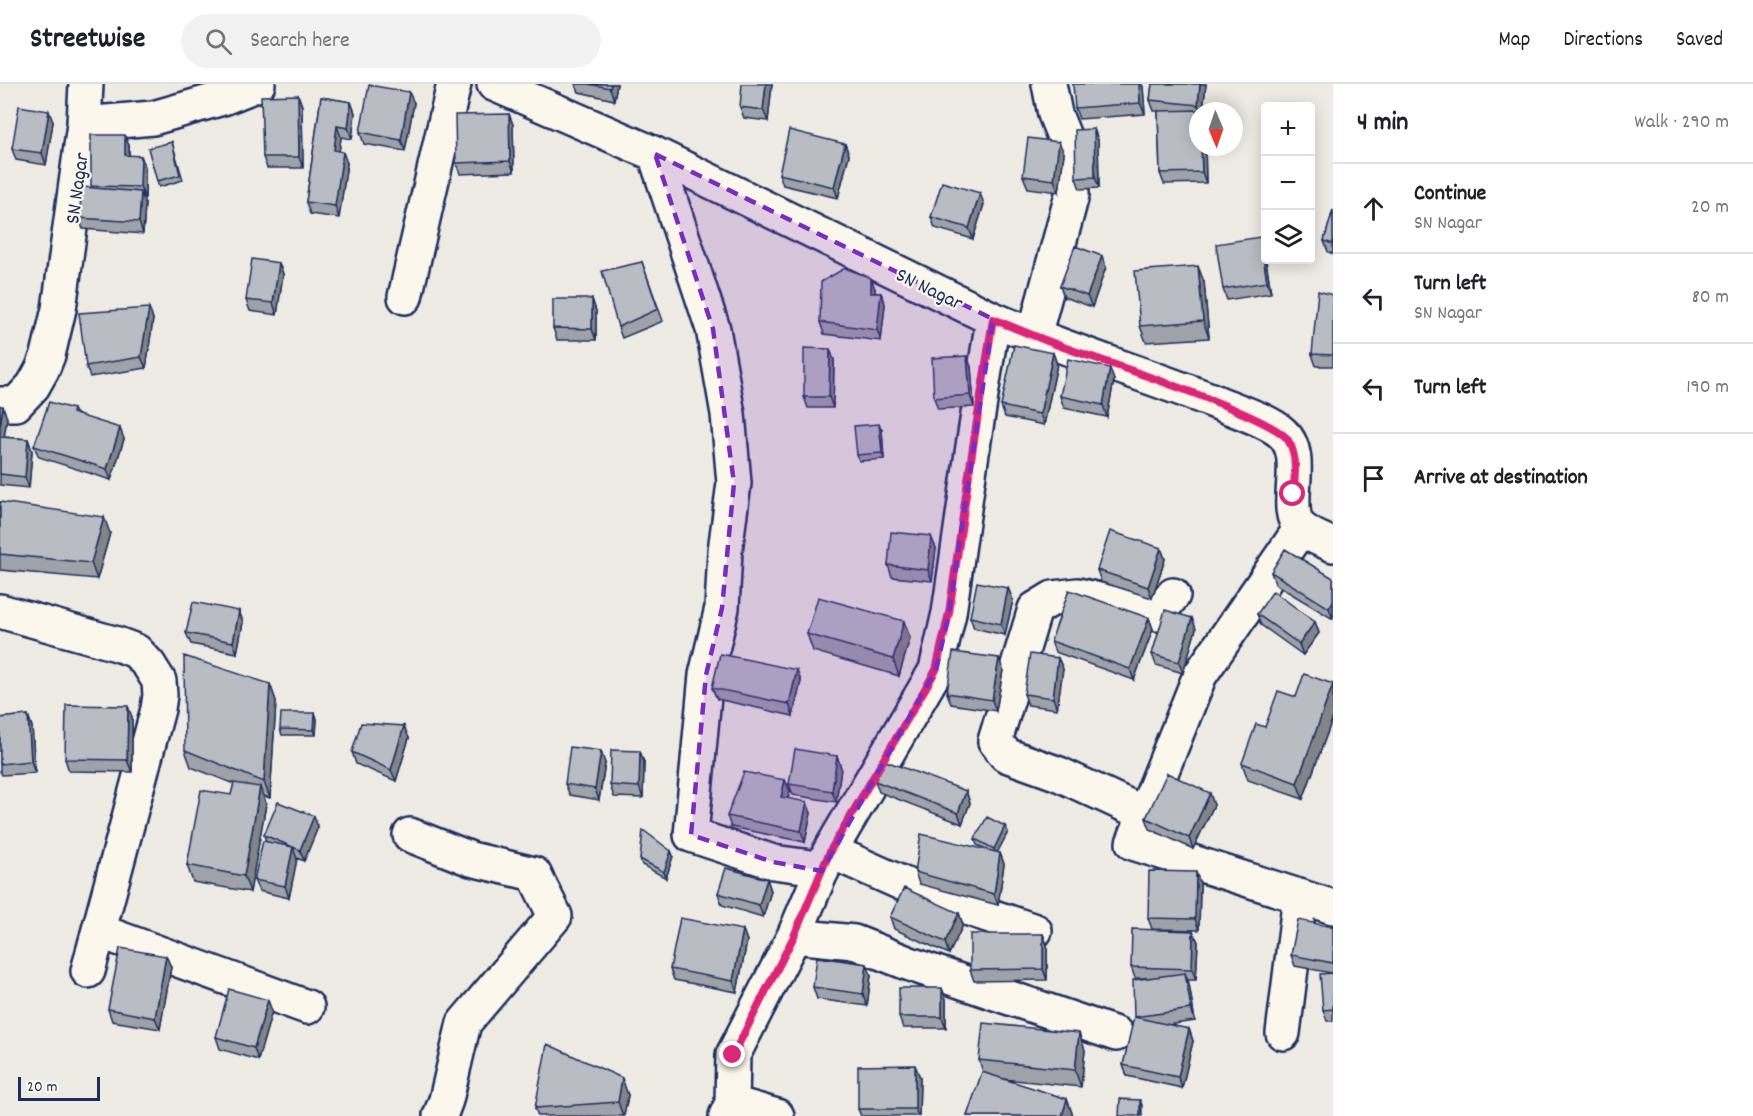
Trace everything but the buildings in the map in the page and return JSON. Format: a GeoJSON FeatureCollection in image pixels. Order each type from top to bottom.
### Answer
{"type":"FeatureCollection","features":[{"type":"Feature","properties":{"kind":"street"},"geometry":{"type":"LineString","coordinates":[[84,124],[86,84]]}},
{"type":"Feature","properties":{"kind":"street","name":"SN Nagar"},"geometry":{"type":"LineString","coordinates":[[0,404],[16,404],[33,386],[48,355],[59,309],[84,124],[153,118],[223,98],[258,84]]}},
{"type":"Feature","properties":{"kind":"street"},"geometry":{"type":"LineString","coordinates":[[405,297],[454,84]]}},
{"type":"Feature","properties":{"kind":"street","name":"SN Nagar"},"geometry":{"type":"LineString","coordinates":[[494,84],[655,154],[993,319],[1201,396],[1250,416],[1281,432],[1292,449],[1295,469],[1293,505],[1296,522],[1301,528]]}},
{"type":"Feature","properties":{"kind":"street"},"geometry":{"type":"LineString","coordinates":[[1034,336],[1072,195],[1071,154],[1055,114],[1049,84]]}},
{"type":"Feature","properties":{"kind":"street"},"geometry":{"type":"LineString","coordinates":[[655,154],[713,329],[728,414],[734,483],[725,550],[722,608],[706,675],[691,835],[773,862],[811,867],[826,861],[1035,931]]}},
{"type":"Feature","properties":{"kind":"street"},"geometry":{"type":"LineString","coordinates":[[777,1116],[729,1109],[733,1055],[794,936],[826,861],[936,670],[949,613],[993,319]]}},
{"type":"Feature","properties":{"kind":"street"},"geometry":{"type":"LineString","coordinates":[[1333,545],[1301,528],[1200,675],[1133,843],[1333,907]]}},
{"type":"Feature","properties":{"kind":"street"},"geometry":{"type":"LineString","coordinates":[[1145,813],[1059,774],[1006,755],[995,741],[1035,609],[1053,598],[1078,595],[1158,614],[1173,596]]}},
{"type":"Feature","properties":{"kind":"street"},"geometry":{"type":"LineString","coordinates":[[0,611],[135,651],[149,665],[159,681],[158,709],[88,971]]}},
{"type":"Feature","properties":{"kind":"street"},"geometry":{"type":"LineString","coordinates":[[410,835],[471,859],[534,874],[555,916],[464,1023],[446,1100],[440,1116]]}},
{"type":"Feature","properties":{"kind":"street"},"geometry":{"type":"LineString","coordinates":[[1283,1033],[1300,896]]}},
{"type":"Feature","properties":{"kind":"street"},"geometry":{"type":"LineString","coordinates":[[99,932],[307,1007]]}},
{"type":"Feature","properties":{"kind":"street"},"geometry":{"type":"LineString","coordinates":[[794,936],[854,942],[910,964],[1116,1034]]}},
{"type":"Feature","properties":{"kind":"highlighted area"},"geometry":{"type":"Polygon","coordinates":[[[655,154],[993,319],[949,613],[936,670],[822,871],[773,862],[691,835],[706,675],[722,608],[734,483],[713,329],[655,154]]]}},
{"type":"Feature","properties":{"kind":"route"},"geometry":{"type":"LineString","coordinates":[[733,1055],[794,936],[830,851],[936,670],[949,613],[993,319],[1201,396],[1250,416],[1281,432],[1292,449],[1295,469],[1293,494]]}}]}
